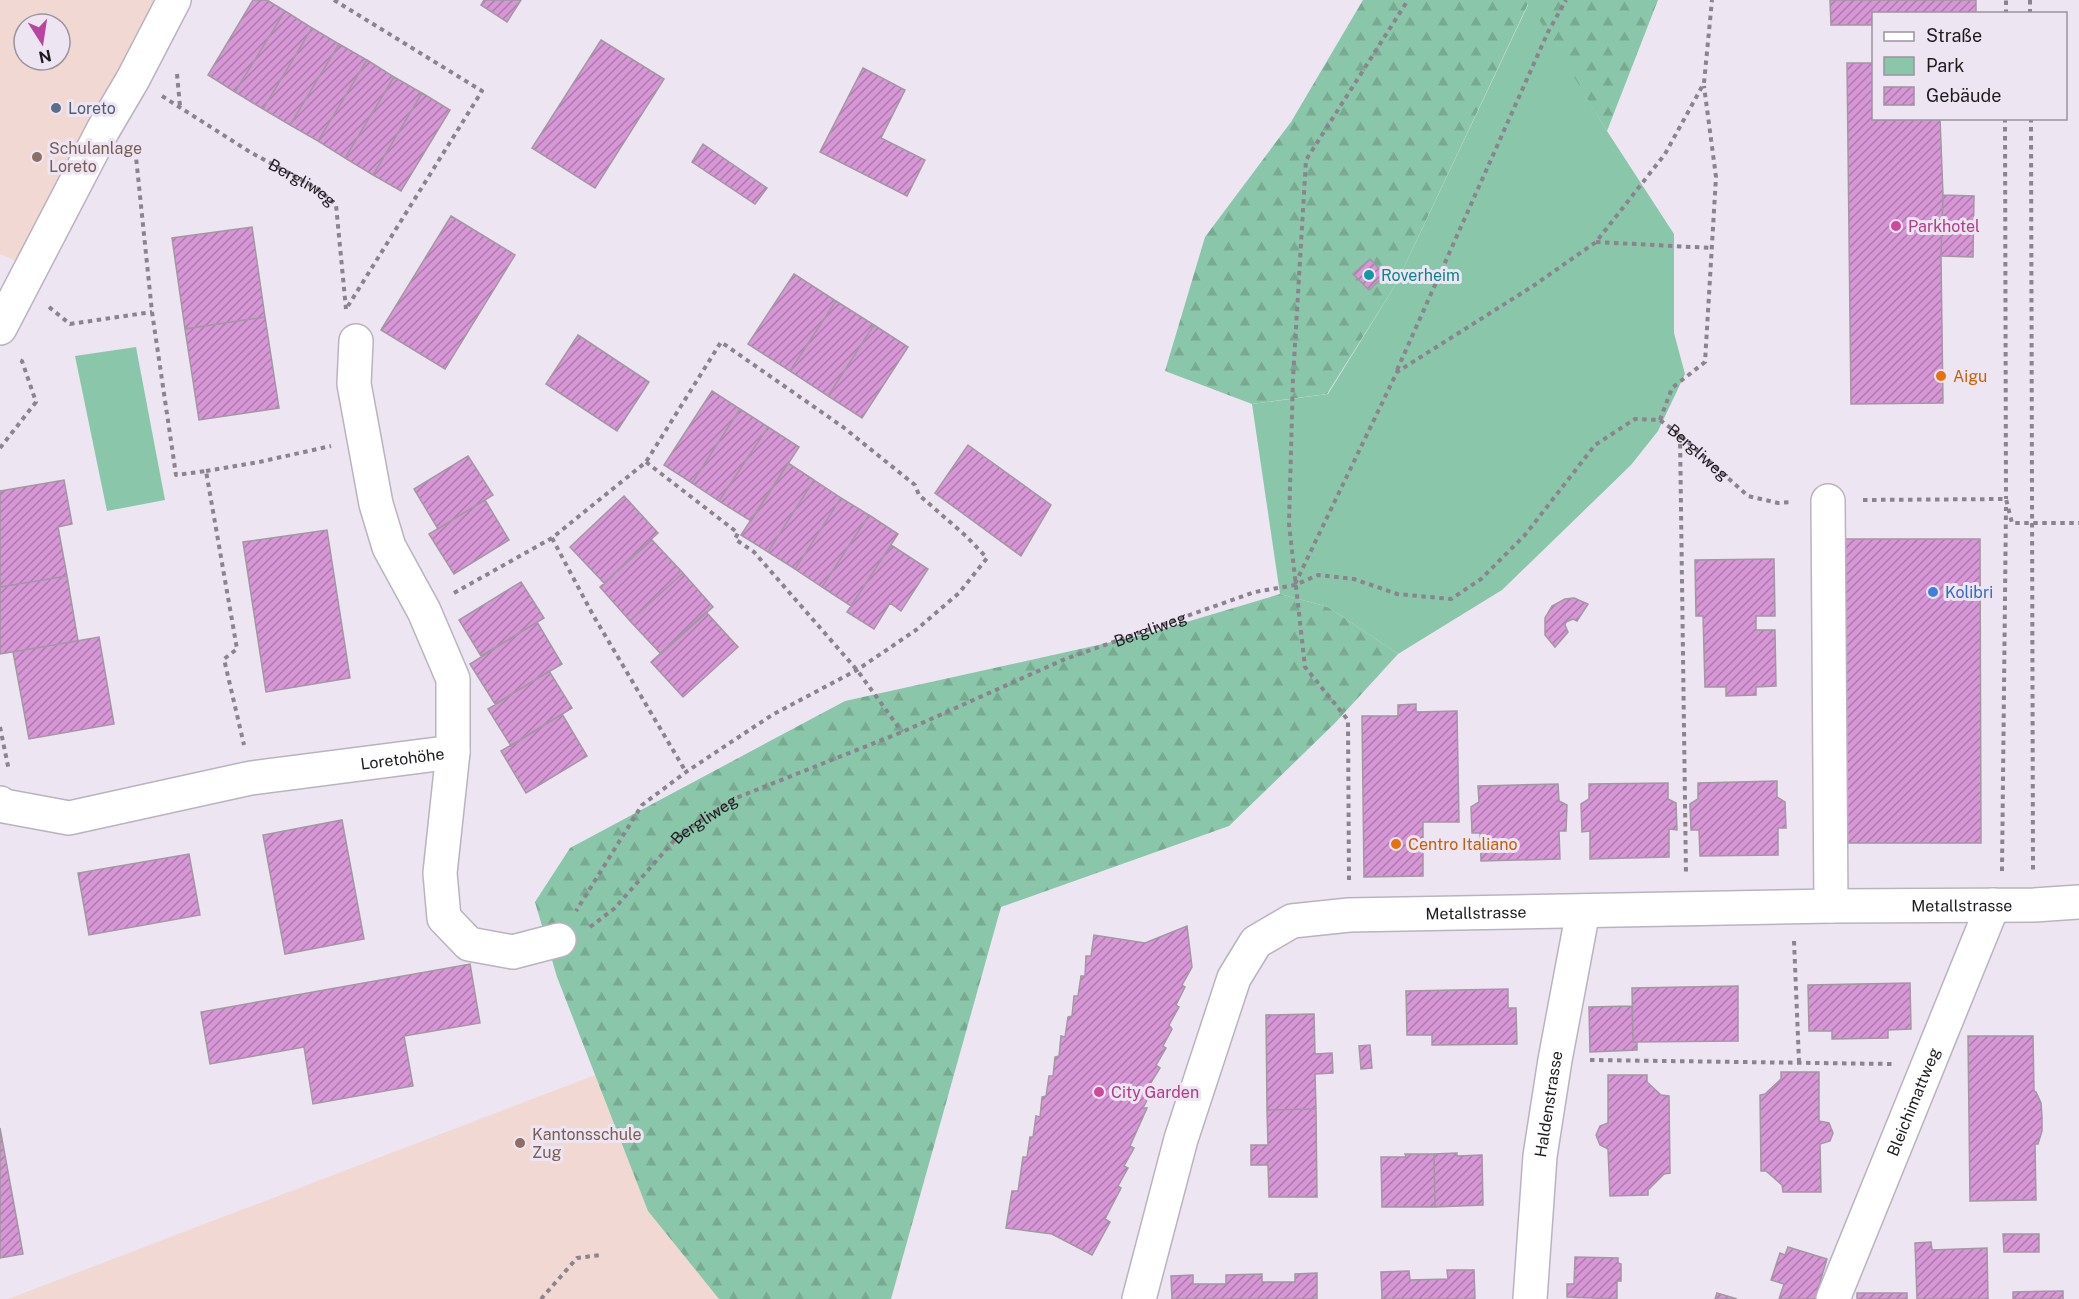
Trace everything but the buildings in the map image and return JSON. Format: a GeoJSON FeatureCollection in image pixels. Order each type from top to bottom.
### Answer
{"type":"FeatureCollection","features":[{"type":"Feature","properties":{"kind":"street"},"geometry":{"type":"LineString","coordinates":[[6,342],[11,279],[133,79],[174,0]]}},
{"type":"Feature","properties":{"kind":"street","name":"Loretohöhe"},"geometry":{"type":"LineString","coordinates":[[0,803],[69,819],[251,778],[453,752],[453,679],[424,610],[389,547],[376,504],[354,384],[356,341]]}},
{"type":"Feature","properties":{"kind":"street"},"geometry":{"type":"LineString","coordinates":[[1828,501],[1831,906]]}},
{"type":"Feature","properties":{"kind":"street"},"geometry":{"type":"LineString","coordinates":[[453,752],[440,873],[444,918],[469,944],[513,952],[559,940]]}},
{"type":"Feature","properties":{"kind":"street","name":"Metallstrasse"},"geometry":{"type":"LineString","coordinates":[[1139,1299],[1181,1139],[1234,978],[1256,942],[1292,921],[1349,915],[1831,906],[2034,905],[2079,902]]}},
{"type":"Feature","properties":{"kind":"street","name":"Bleichimattweg"},"geometry":{"type":"LineString","coordinates":[[1833,1299],[1928,1065],[1997,905]]}},
{"type":"Feature","properties":{"kind":"street","name":"Haldenstrasse"},"geometry":{"type":"LineString","coordinates":[[1530,1299],[1540,1156],[1555,1060],[1583,911]]}},
{"type":"Feature","properties":{"kind":"path"},"geometry":{"type":"LineString","coordinates":[[334,0],[482,91],[346,310]]}},
{"type":"Feature","properties":{"kind":"path"},"geometry":{"type":"LineString","coordinates":[[1349,915],[1348,720],[1305,667],[1289,524],[1293,378],[1306,160],[1408,0]]}},
{"type":"Feature","properties":{"kind":"path"},"geometry":{"type":"LineString","coordinates":[[1295,585],[1396,372],[1548,32],[1566,0]]}},
{"type":"Feature","properties":{"kind":"path"},"geometry":{"type":"LineString","coordinates":[[1660,420],[1672,388],[1705,362],[1716,177],[1704,83],[1712,0]]}},
{"type":"Feature","properties":{"kind":"path"},"geometry":{"type":"LineString","coordinates":[[1396,372],[1533,286],[1596,242],[1665,154],[1704,83]]}},
{"type":"Feature","properties":{"kind":"path","name":"Bergliweg"},"geometry":{"type":"LineString","coordinates":[[180,106],[250,152],[318,189],[336,205],[346,310],[356,341]]}},
{"type":"Feature","properties":{"kind":"path"},"geometry":{"type":"LineString","coordinates":[[1997,905],[2006,499],[2005,120]]}},
{"type":"Feature","properties":{"kind":"path"},"geometry":{"type":"LineString","coordinates":[[2031,120],[2034,905]]}},
{"type":"Feature","properties":{"kind":"path"},"geometry":{"type":"LineString","coordinates":[[103,130],[136,157],[152,312],[176,475],[259,462],[363,439]]}},
{"type":"Feature","properties":{"kind":"path"},"geometry":{"type":"LineString","coordinates":[[1596,242],[1712,248]]}},
{"type":"Feature","properties":{"kind":"path"},"geometry":{"type":"LineString","coordinates":[[11,279],[70,324],[152,312]]}},
{"type":"Feature","properties":{"kind":"path"},"geometry":{"type":"LineString","coordinates":[[0,448],[36,402],[22,361],[6,342]]}},
{"type":"Feature","properties":{"kind":"path"},"geometry":{"type":"LineString","coordinates":[[424,610],[552,538],[646,462],[721,342],[843,427],[915,485],[919,495],[966,536],[987,558],[958,593],[916,630],[856,670],[772,716],[686,772],[642,805],[559,940]]}},
{"type":"Feature","properties":{"kind":"path","name":"Bergliweg"},"geometry":{"type":"LineString","coordinates":[[559,940],[590,927],[615,908],[678,836],[736,798],[902,732],[1065,659],[1256,592],[1295,585],[1318,575],[1354,579],[1397,594],[1452,599],[1481,579],[1525,535],[1595,445],[1635,419],[1660,420],[1748,496],[1778,503],[2006,499]]}},
{"type":"Feature","properties":{"kind":"path"},"geometry":{"type":"LineString","coordinates":[[1680,435],[1687,909]]}},
{"type":"Feature","properties":{"kind":"path"},"geometry":{"type":"LineString","coordinates":[[646,462],[738,533],[735,540],[754,552],[856,670],[902,732]]}},
{"type":"Feature","properties":{"kind":"path"},"geometry":{"type":"LineString","coordinates":[[206,471],[237,649],[224,658],[251,778]]}},
{"type":"Feature","properties":{"kind":"path"},"geometry":{"type":"LineString","coordinates":[[2006,499],[2012,523],[2079,524]]}},
{"type":"Feature","properties":{"kind":"path"},"geometry":{"type":"LineString","coordinates":[[552,538],[593,615],[686,772]]}},
{"type":"Feature","properties":{"kind":"path"},"geometry":{"type":"LineString","coordinates":[[1792,908],[1798,1062]]}},
{"type":"Feature","properties":{"kind":"path"},"geometry":{"type":"LineString","coordinates":[[1555,1060],[1928,1065]]}},
{"type":"Feature","properties":{"kind":"path"},"geometry":{"type":"LineString","coordinates":[[541,1299],[578,1258],[600,1255]]}},
{"type":"Feature","properties":{"kind":"shaded area","name":"Schulanlage Loreto"},"geometry":{"type":"Polygon","coordinates":[[[0,0],[161,0],[16,261],[0,254],[0,0]]]}},
{"type":"Feature","properties":{"kind":"shaded area","name":"Kantonsschule Zug"},"geometry":{"type":"Polygon","coordinates":[[[595,1075],[648,1210],[719,1299],[8,1299],[595,1075]]]}},
{"type":"Feature","properties":{"kind":"green space"},"geometry":{"type":"Polygon","coordinates":[[[1363,0],[1658,0],[1607,131],[1528,4],[1396,284],[1327,394],[1252,404],[1165,371],[1205,237],[1291,122],[1363,0]]]}},
{"type":"Feature","properties":{"kind":"green space"},"geometry":{"type":"Polygon","coordinates":[[[1529,3],[1607,131],[1674,234],[1674,333],[1685,374],[1658,431],[1631,465],[1502,590],[1398,654],[1328,607],[1280,594],[1252,404],[1328,394],[1396,284],[1529,3]]]}},
{"type":"Feature","properties":{"kind":"green space"},"geometry":{"type":"Polygon","coordinates":[[[136,347],[165,500],[107,511],[75,356],[136,347]]]}},
{"type":"Feature","properties":{"kind":"green space"},"geometry":{"type":"Polygon","coordinates":[[[1280,594],[1328,607],[1398,654],[1335,723],[1229,826],[1001,907],[891,1299],[719,1299],[648,1211],[557,977],[535,902],[570,848],[845,701],[1143,635],[1280,594]]]}},
{"type":"Feature","properties":{"kind":"place","name":"Loreto"},"geometry":{"type":"Point","coordinates":[56,108]}},
{"type":"Feature","properties":{"kind":"place","name":"Schulanlage Loreto"},"geometry":{"type":"Point","coordinates":[37,157]}},
{"type":"Feature","properties":{"kind":"place","name":"Parkhotel"},"geometry":{"type":"Point","coordinates":[1896,226]}},
{"type":"Feature","properties":{"kind":"place","name":"Roverheim"},"geometry":{"type":"Point","coordinates":[1369,275]}},
{"type":"Feature","properties":{"kind":"place","name":"Aigu"},"geometry":{"type":"Point","coordinates":[1941,376]}},
{"type":"Feature","properties":{"kind":"place","name":"Kolibri"},"geometry":{"type":"Point","coordinates":[1933,592]}},
{"type":"Feature","properties":{"kind":"place","name":"Centro Italiano"},"geometry":{"type":"Point","coordinates":[1396,844]}},
{"type":"Feature","properties":{"kind":"place","name":"City Garden"},"geometry":{"type":"Point","coordinates":[1099,1092]}},
{"type":"Feature","properties":{"kind":"place","name":"Kantonsschule Zug"},"geometry":{"type":"Point","coordinates":[520,1143]}}]}
